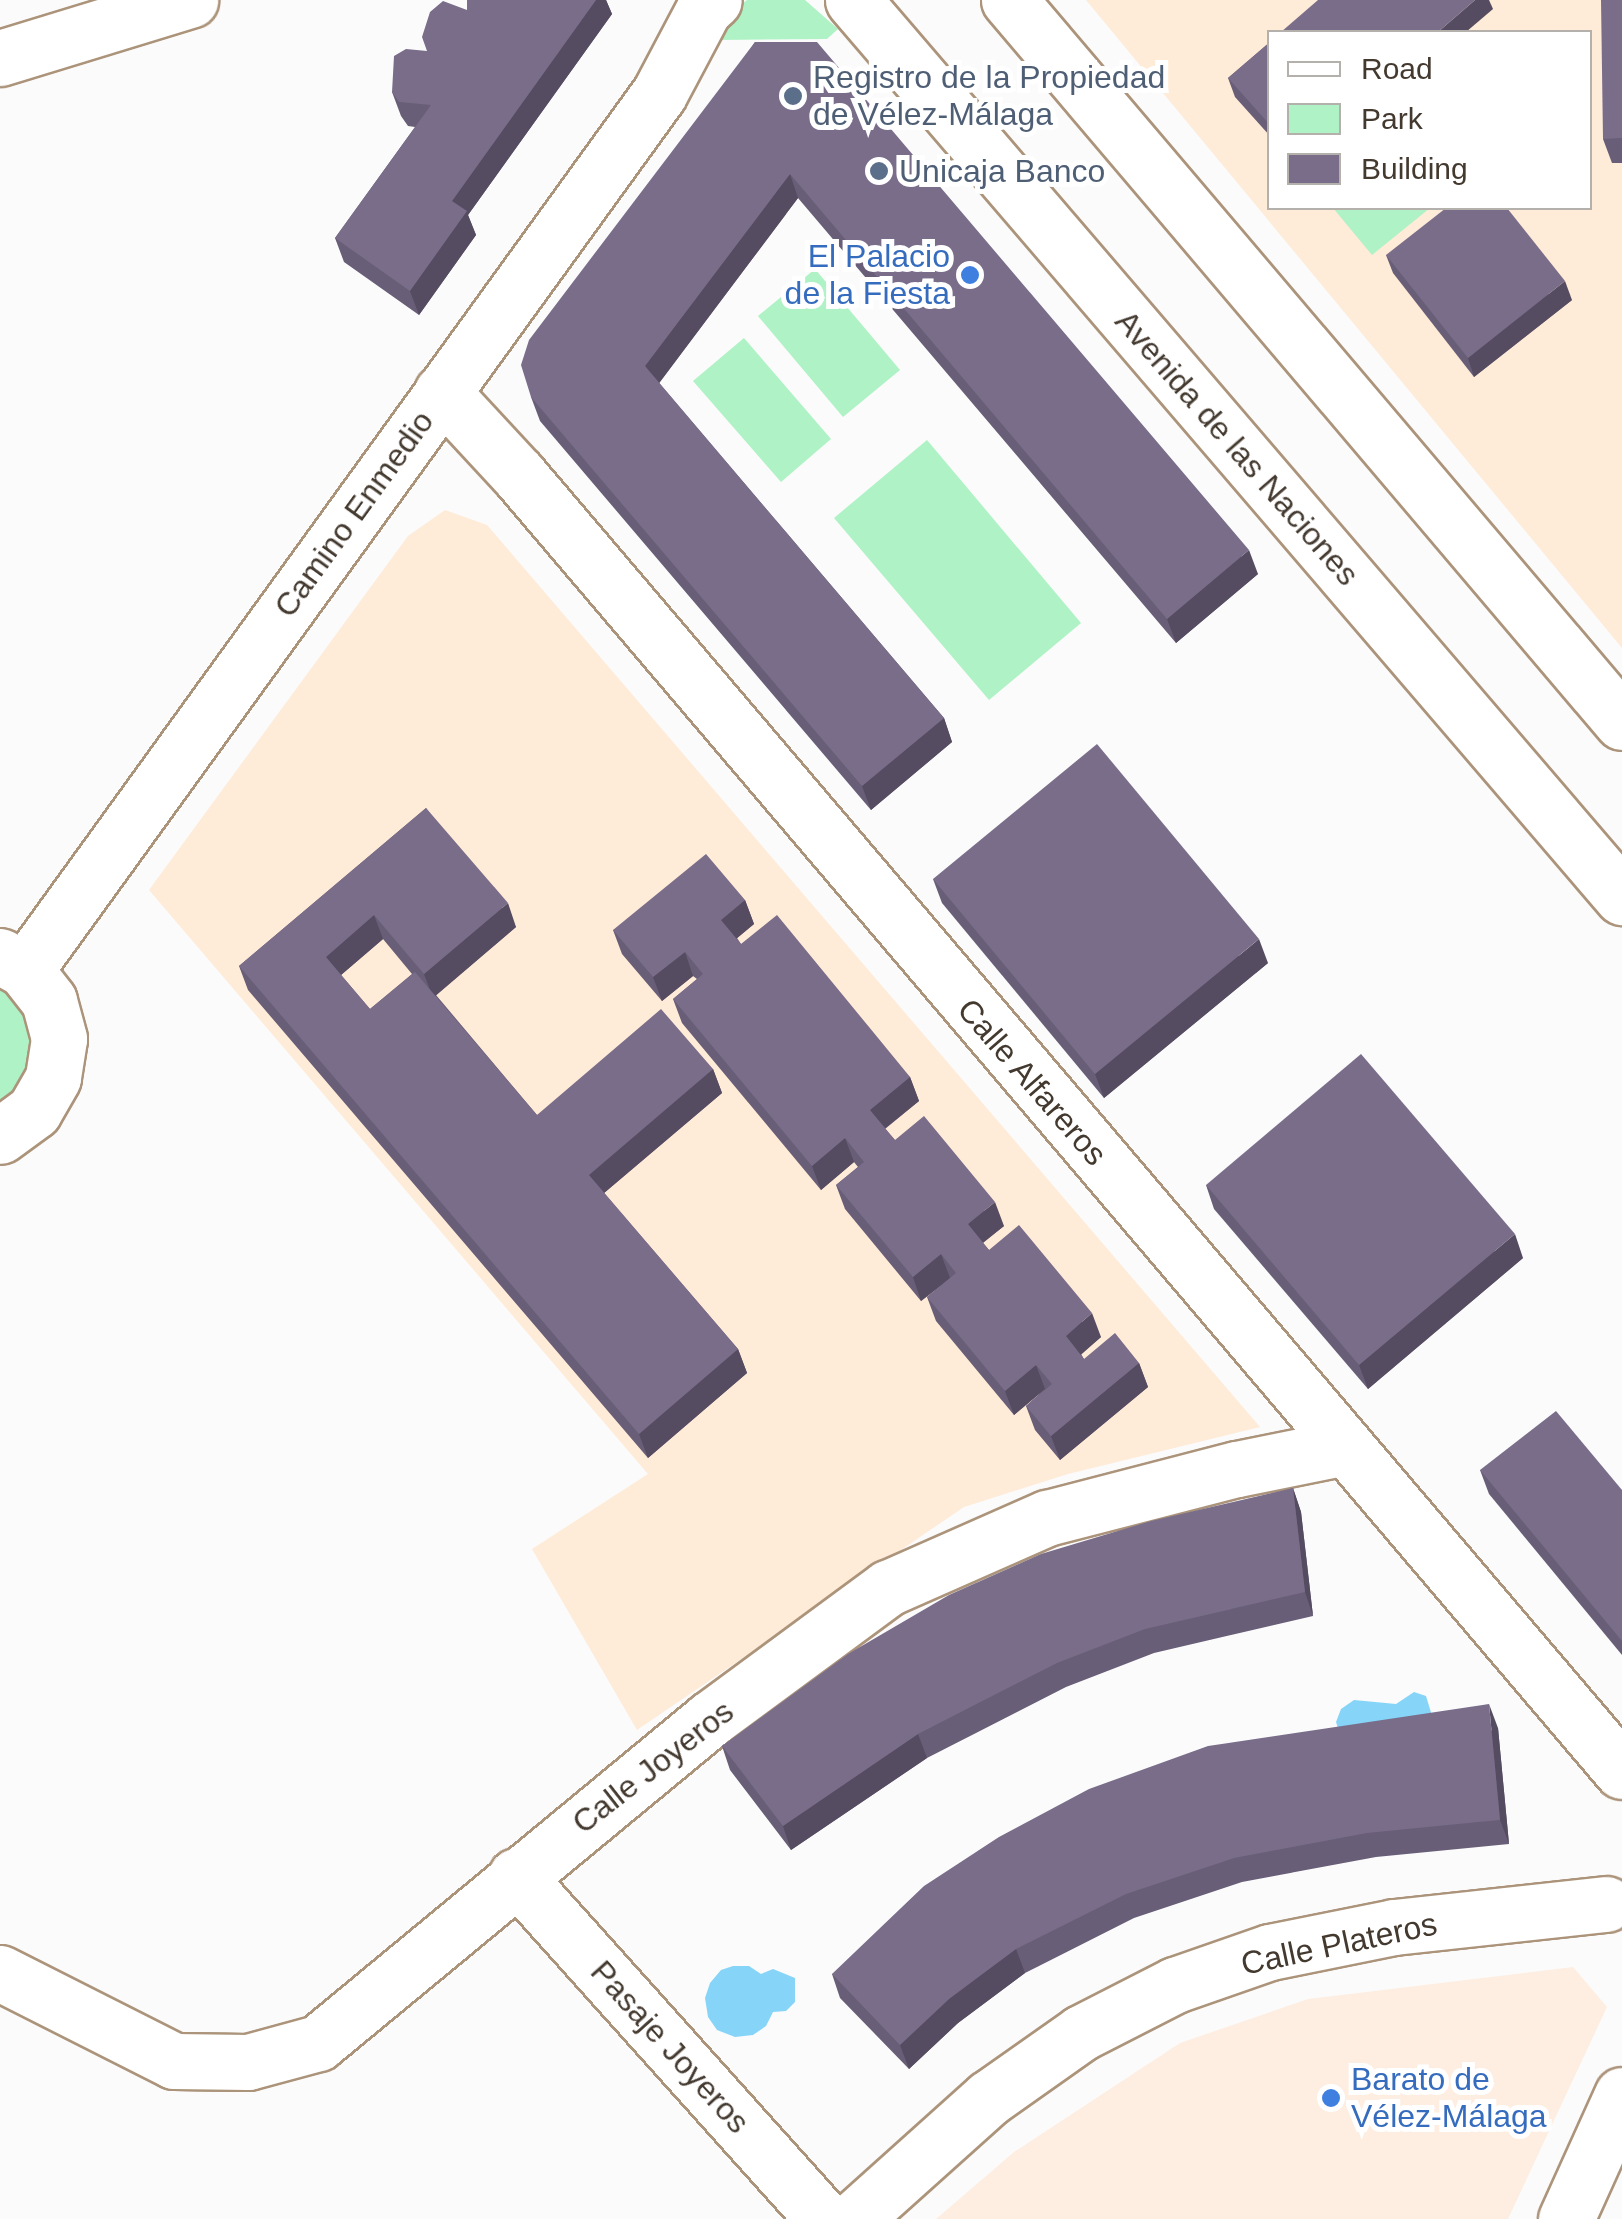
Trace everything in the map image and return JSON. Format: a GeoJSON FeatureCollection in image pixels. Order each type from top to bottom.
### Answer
{"type":"FeatureCollection","features":[{"type":"Feature","properties":{"kind":"street"},"geometry":{"type":"LineString","coordinates":[[0,58],[190,0]]}},
{"type":"Feature","properties":{"kind":"street","name":"Camino Enmedio"},"geometry":{"type":"LineString","coordinates":[[678,54],[686,0]]}},
{"type":"Feature","properties":{"kind":"street","name":"Camino Enmedio"},"geometry":{"type":"LineString","coordinates":[[12,963],[442,392],[659,94],[678,54],[714,0]]}},
{"type":"Feature","properties":{"kind":"street","name":"Avenida de las Naciones"},"geometry":{"type":"LineString","coordinates":[[853,0],[1622,897]]}},
{"type":"Feature","properties":{"kind":"street"},"geometry":{"type":"LineString","coordinates":[[1010,0],[1622,722]]}},
{"type":"Feature","properties":{"kind":"street","name":"Calle Alfareros"},"geometry":{"type":"LineString","coordinates":[[442,392],[518,474],[1622,1771]]}},
{"type":"Feature","properties":{"kind":"street"},"geometry":{"type":"LineString","coordinates":[[0,1136],[34,1111],[53,1078],[59,1039],[48,1002],[12,963]]}},
{"type":"Feature","properties":{"kind":"street","name":"Calle Joyeros"},"geometry":{"type":"LineString","coordinates":[[0,1973],[174,2061],[248,2062],[318,2043],[710,1719],[888,1588],[1047,1518],[1346,1447]]}},
{"type":"Feature","properties":{"kind":"street","name":"Pasaje Joyeros"},"geometry":{"type":"LineString","coordinates":[[516,1876],[824,2219]]}},
{"type":"Feature","properties":{"kind":"street","name":"Calle Plateros"},"geometry":{"type":"LineString","coordinates":[[854,2219],[989,2098],[1081,2033],[1175,1985],[1270,1952],[1394,1927],[1616,1903]]}},
{"type":"Feature","properties":{"kind":"street"},"geometry":{"type":"LineString","coordinates":[[1566,2219],[1622,2096]]}},
{"type":"Feature","properties":{"kind":"shaded area"},"geometry":{"type":"Polygon","coordinates":[[[1086,0],[1622,0],[1622,648],[1086,0]]]}},
{"type":"Feature","properties":{"kind":"shaded area"},"geometry":{"type":"Polygon","coordinates":[[[445,510],[487,525],[1260,1427],[1068,1474],[964,1507],[637,1730],[532,1549],[648,1474],[149,890],[408,536],[445,510]]]}},
{"type":"Feature","properties":{"kind":"shaded area","name":"Barato de Vélez-Málaga"},"geometry":{"type":"Polygon","coordinates":[[[1573,1967],[1607,2007],[1508,2219],[936,2219],[1014,2152],[1180,2043],[1308,1999],[1573,1967]]]}},
{"type":"Feature","properties":{"kind":"green space"},"geometry":{"type":"Polygon","coordinates":[[[747,0],[805,0],[838,29],[827,39],[717,40],[729,14],[747,0]]]}},
{"type":"Feature","properties":{"kind":"green space"},"geometry":{"type":"Polygon","coordinates":[[[1335,210],[1428,210],[1372,255],[1335,210]]]}},
{"type":"Feature","properties":{"kind":"green space"},"geometry":{"type":"Polygon","coordinates":[[[815,269],[900,370],[843,417],[758,316],[815,269]]]}},
{"type":"Feature","properties":{"kind":"green space"},"geometry":{"type":"Polygon","coordinates":[[[744,338],[831,439],[781,482],[693,381],[744,338]]]}},
{"type":"Feature","properties":{"kind":"green space"},"geometry":{"type":"Polygon","coordinates":[[[927,440],[1081,623],[989,700],[834,518],[927,440]]]}},
{"type":"Feature","properties":{"kind":"green space"},"geometry":{"type":"Polygon","coordinates":[[[0,983],[24,1002],[40,1047],[0,1117],[0,983]]]}},
{"type":"Feature","properties":{"kind":"water"},"geometry":{"type":"Polygon","coordinates":[[[1414,1692],[1426,1696],[1433,1719],[1340,1734],[1336,1722],[1341,1709],[1354,1700],[1396,1704],[1414,1692]]]}},
{"type":"Feature","properties":{"kind":"water"},"geometry":{"type":"Polygon","coordinates":[[[749,1966],[761,1974],[773,1969],[795,1978],[795,2002],[786,2011],[773,2012],[766,2026],[753,2035],[735,2037],[717,2030],[708,2017],[705,1998],[710,1983],[721,1970],[749,1966]]]}},
{"type":"Feature","properties":{"kind":"building"},"geometry":{"type":"Polygon","coordinates":[[[467,0],[596,0],[452,201],[467,211],[410,291],[335,238],[431,105],[399,102],[392,92],[394,56],[406,49],[427,51],[422,37],[430,12],[443,1],[467,10],[467,0]]]}},
{"type":"Feature","properties":{"kind":"building"},"geometry":{"type":"Polygon","coordinates":[[[1318,0],[1475,0],[1440,30],[1283,30],[1318,0]]]}},
{"type":"Feature","properties":{"kind":"building"},"geometry":{"type":"Polygon","coordinates":[[[1601,0],[1622,0],[1622,138],[1603,139],[1601,0]]]}},
{"type":"Feature","properties":{"kind":"building"},"geometry":{"type":"Polygon","coordinates":[[[755,42],[817,42],[1249,550],[1167,619],[790,174],[645,366],[944,718],[862,786],[531,397],[521,365],[529,340],[755,42]]]}},
{"type":"Feature","properties":{"kind":"building"},"geometry":{"type":"Polygon","coordinates":[[[1267,45],[1267,122],[1228,78],[1267,45]]]}},
{"type":"Feature","properties":{"kind":"building"},"geometry":{"type":"Polygon","coordinates":[[[1443,210],[1509,210],[1565,281],[1468,358],[1386,255],[1443,210]]]}},
{"type":"Feature","properties":{"kind":"building"},"geometry":{"type":"Polygon","coordinates":[[[1097,744],[1259,939],[1095,1074],[933,879],[1097,744]]]}},
{"type":"Feature","properties":{"kind":"building"},"geometry":{"type":"Polygon","coordinates":[[[426,808],[508,903],[424,974],[374,915],[326,957],[370,1009],[415,972],[537,1115],[661,1009],[713,1069],[589,1175],[738,1349],[639,1434],[239,966],[426,808]]]}},
{"type":"Feature","properties":{"kind":"building"},"geometry":{"type":"Polygon","coordinates":[[[706,854],[745,900],[721,920],[741,944],[777,915],[910,1077],[870,1110],[895,1140],[924,1116],[995,1202],[968,1224],[989,1250],[1019,1225],[1092,1313],[1066,1336],[1084,1359],[1115,1333],[1139,1363],[1051,1436],[1026,1406],[1052,1384],[1036,1365],[1005,1391],[927,1297],[956,1273],[941,1254],[913,1277],[836,1185],[864,1162],[845,1138],[812,1166],[673,999],[703,974],[685,952],[653,977],[613,930],[706,854]]]}},
{"type":"Feature","properties":{"kind":"building"},"geometry":{"type":"Polygon","coordinates":[[[1361,1054],[1515,1234],[1359,1365],[1206,1185],[1361,1054]]]}},
{"type":"Feature","properties":{"kind":"building"},"geometry":{"type":"Polygon","coordinates":[[[1556,1411],[1622,1490],[1622,1641],[1480,1470],[1556,1411]]]}},
{"type":"Feature","properties":{"kind":"building"},"geometry":{"type":"Polygon","coordinates":[[[1293,1488],[1305,1592],[1145,1629],[1057,1663],[918,1734],[783,1826],[722,1746],[848,1654],[949,1595],[1041,1554],[1151,1521],[1293,1488]]]}},
{"type":"Feature","properties":{"kind":"building"},"geometry":{"type":"Polygon","coordinates":[[[1489,1704],[1500,1820],[1367,1833],[1234,1858],[1126,1894],[1016,1949],[949,1999],[900,2045],[832,1974],[924,1886],[999,1837],[1089,1789],[1208,1746],[1489,1704]]]}},
{"type":"Feature","properties":{"kind":"place","name":"Registro de la Propiedad de Vélez-Málaga"},"geometry":{"type":"Point","coordinates":[793,96]}},
{"type":"Feature","properties":{"kind":"place","name":"Unicaja Banco"},"geometry":{"type":"Point","coordinates":[879,171]}},
{"type":"Feature","properties":{"kind":"place","name":"El Palacio de la Fiesta"},"geometry":{"type":"Point","coordinates":[970,275]}},
{"type":"Feature","properties":{"kind":"place","name":"Barato de Vélez-Málaga"},"geometry":{"type":"Point","coordinates":[1331,2098]}}]}
